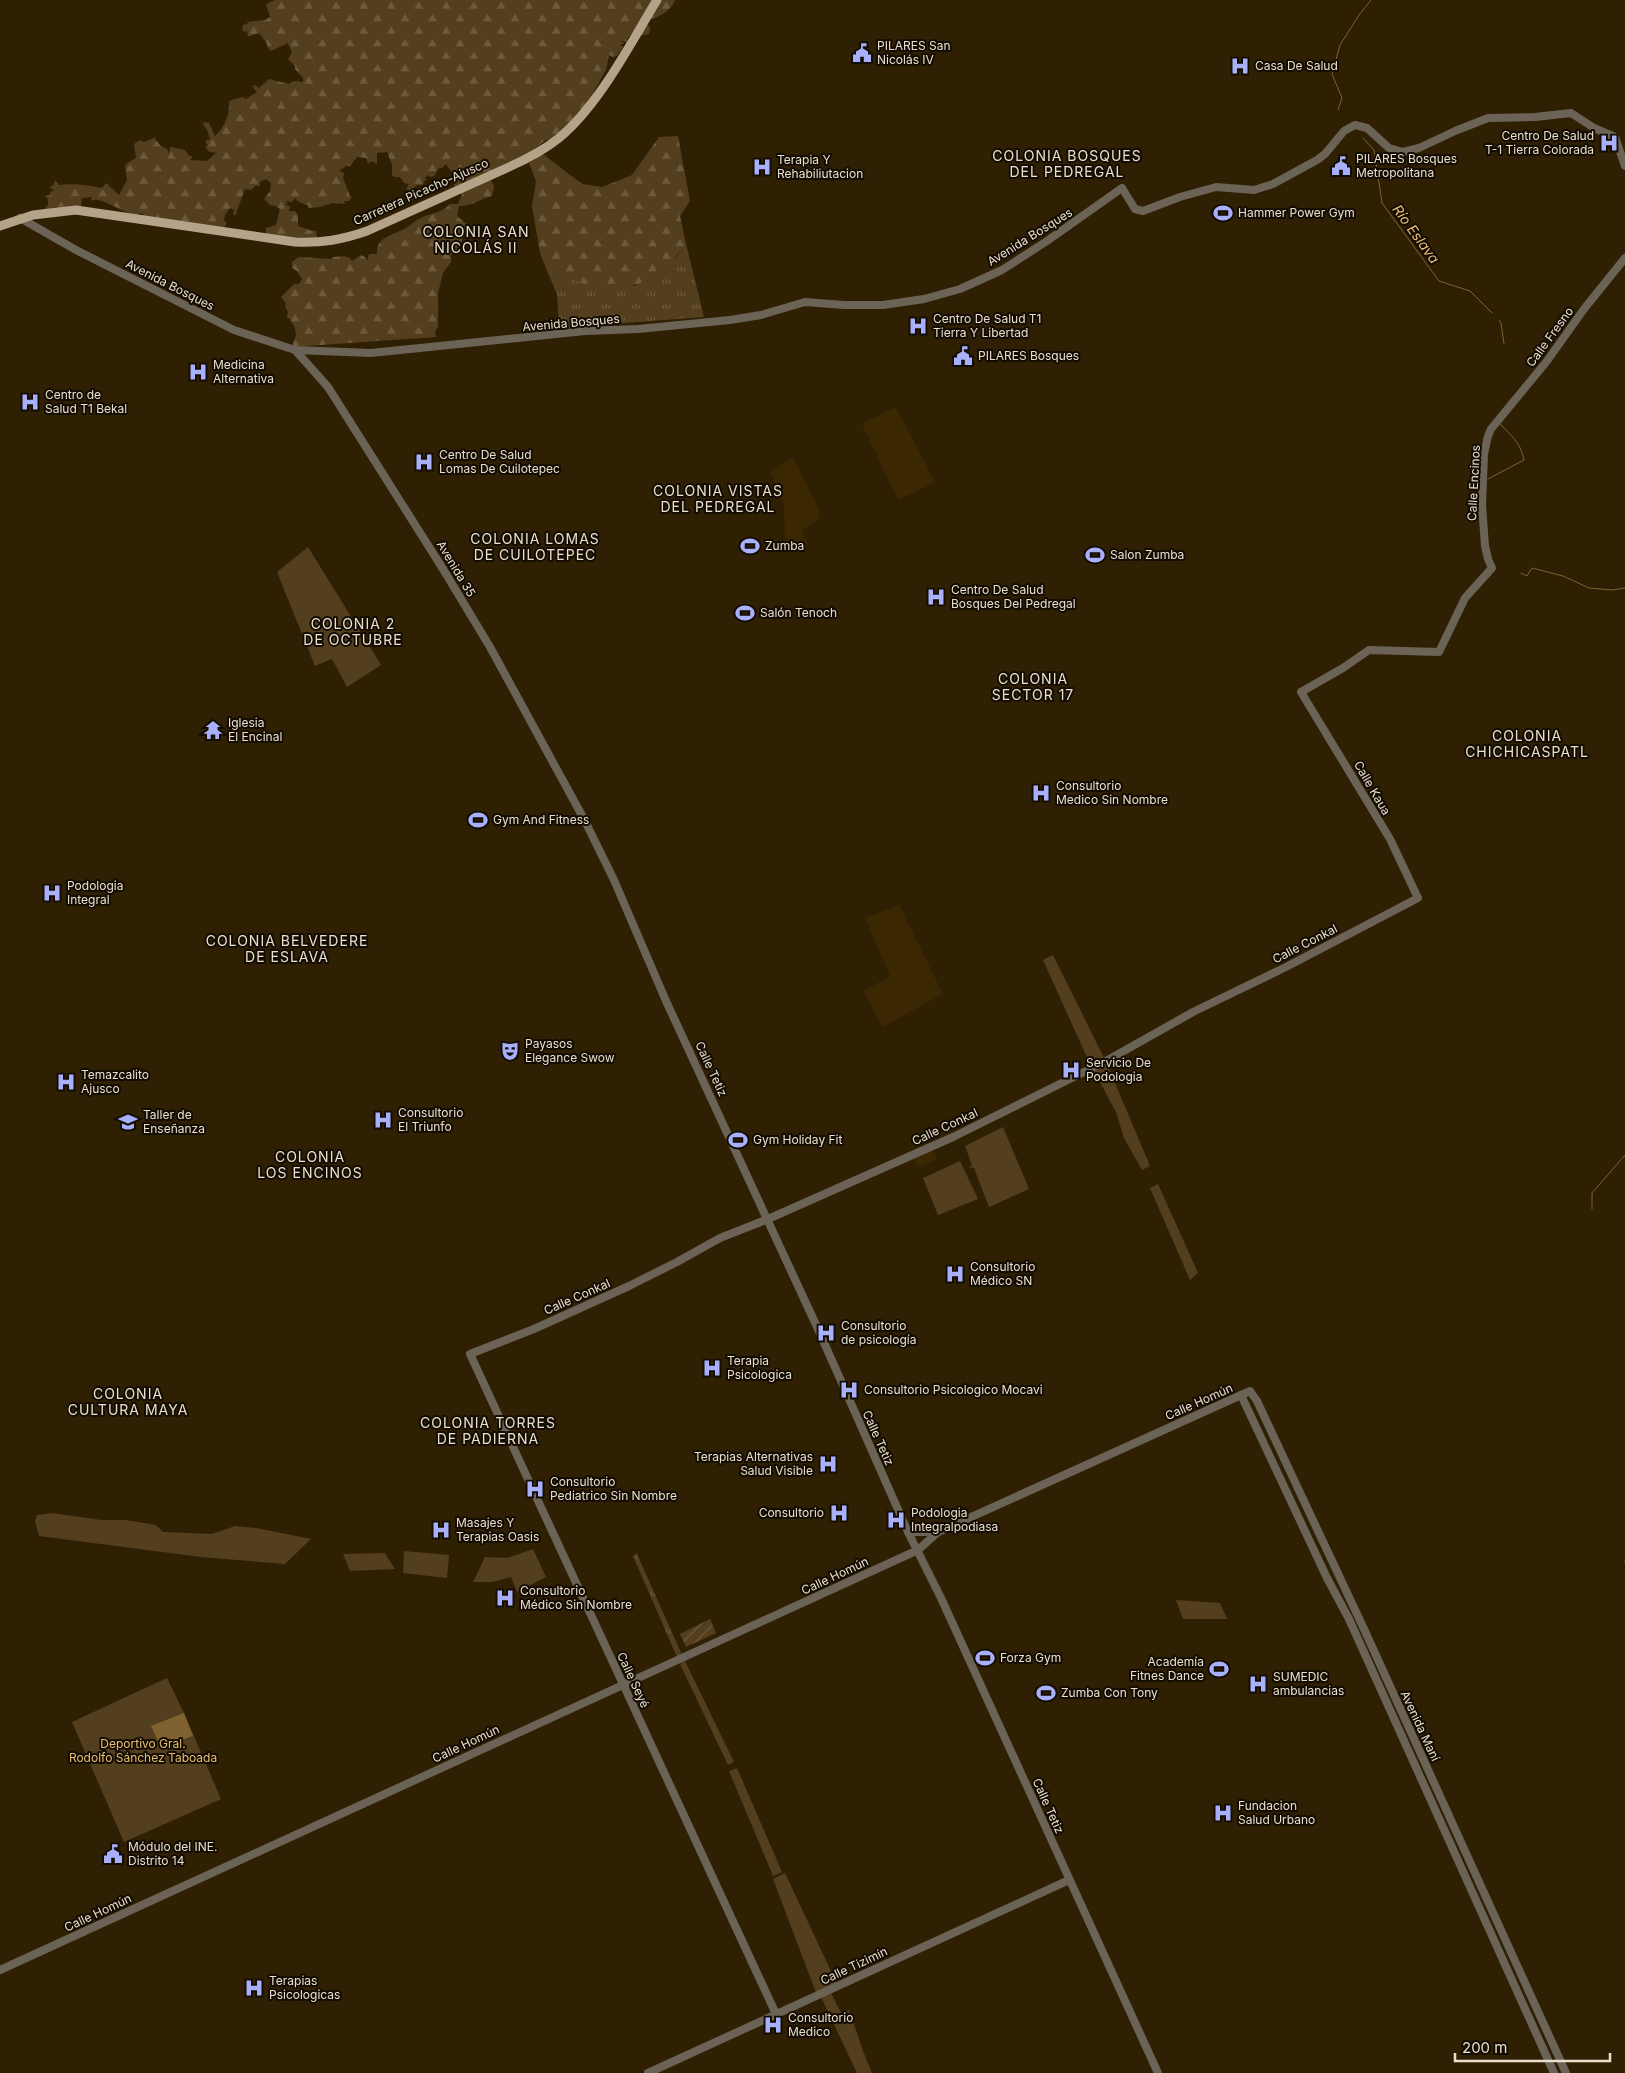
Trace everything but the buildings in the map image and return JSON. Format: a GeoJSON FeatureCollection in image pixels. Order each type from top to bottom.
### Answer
{"type":"FeatureCollection","features":[{"type":"Feature","properties":{"kind":"main road","name":"Carretera Picacho-Ajusco"},"geometry":{"type":"LineString","coordinates":[[0,226],[20,218],[47,212],[76,210],[295,242],[328,242],[348,238],[509,167],[532,156],[560,137],[590,104],[657,0]]}},
{"type":"Feature","properties":{"kind":"street","name":"Avenida Bosques"},"geometry":{"type":"LineString","coordinates":[[20,218],[76,250],[234,330],[295,350],[371,353],[585,331],[638,329],[730,320],[761,315],[805,302],[883,305],[924,299],[960,289],[1002,270],[1122,188],[1135,209],[1143,211],[1188,194],[1216,187],[1254,190],[1273,184],[1317,160],[1349,127],[1361,126],[1372,131],[1389,148],[1403,152],[1419,148],[1488,118],[1535,117],[1563,112],[1571,113],[1594,128],[1614,137],[1625,166]]}},
{"type":"Feature","properties":{"kind":"street","name":"Calle Fresno"},"geometry":{"type":"LineString","coordinates":[[1491,429],[1548,361],[1584,309],[1625,258]]}},
{"type":"Feature","properties":{"kind":"street","name":"Avenida 35"},"geometry":{"type":"LineString","coordinates":[[295,350],[328,387],[443,569],[490,647],[579,812]]}},
{"type":"Feature","properties":{"kind":"street","name":"Calle Encinos"},"geometry":{"type":"LineString","coordinates":[[1301,692],[1343,668],[1369,650],[1439,652],[1465,598],[1492,568],[1485,546],[1482,505],[1484,454],[1491,429]]}},
{"type":"Feature","properties":{"kind":"street","name":"Calle Kaua"},"geometry":{"type":"LineString","coordinates":[[1301,692],[1390,839],[1418,898]]}},
{"type":"Feature","properties":{"kind":"street","name":"Calle Tetiz"},"geometry":{"type":"LineString","coordinates":[[579,812],[603,858],[666,1001],[768,1219],[908,1532],[918,1550],[1158,2073]]}},
{"type":"Feature","properties":{"kind":"street","name":"Calle Conkal"},"geometry":{"type":"LineString","coordinates":[[470,1354],[534,1329],[629,1286],[720,1238],[768,1219],[1000,1114],[1106,1060],[1185,1016],[1286,967],[1418,898]]}},
{"type":"Feature","properties":{"kind":"street","name":"Calle Seyé"},"geometry":{"type":"LineString","coordinates":[[470,1354],[776,2014]]}},
{"type":"Feature","properties":{"kind":"street","name":"Calle Homún"},"geometry":{"type":"LineString","coordinates":[[0,1970],[918,1550],[938,1532],[1250,1391]]}},
{"type":"Feature","properties":{"kind":"street","name":"Avenida Maní"},"geometry":{"type":"LineString","coordinates":[[1250,1391],[1257,1401],[1308,1507],[1566,2073]]}},
{"type":"Feature","properties":{"kind":"street","name":"Avenida Maní"},"geometry":{"type":"LineString","coordinates":[[1241,1395],[1327,1578],[1349,1619],[1554,2073]]}},
{"type":"Feature","properties":{"kind":"street","name":"Calle Homún"},"geometry":{"type":"LineString","coordinates":[[908,1532],[938,1532]]}},
{"type":"Feature","properties":{"kind":"street","name":"Calle Tizimín"},"geometry":{"type":"LineString","coordinates":[[648,2073],[1069,1880]]}},
{"type":"Feature","properties":{"kind":"shaded area"},"geometry":{"type":"Polygon","coordinates":[[[896,407],[935,482],[898,500],[862,424],[896,407]]]}},
{"type":"Feature","properties":{"kind":"shaded area"},"geometry":{"type":"Polygon","coordinates":[[[793,457],[820,511],[819,519],[802,531],[808,545],[785,548],[784,504],[770,471],[793,457]]]}},
{"type":"Feature","properties":{"kind":"shaded area"},"geometry":{"type":"Polygon","coordinates":[[[899,905],[943,994],[882,1027],[864,991],[890,976],[865,918],[899,905]]]}},
{"type":"Feature","properties":{"kind":"shaded area"},"geometry":{"type":"Polygon","coordinates":[[[933,1150],[937,1160],[919,1167],[913,1159],[933,1150]]]}},
{"type":"Feature","properties":{"kind":"shaded area"},"geometry":{"type":"Polygon","coordinates":[[[184,1713],[193,1736],[161,1747],[151,1726],[184,1713]]]}},
{"type":"Feature","properties":{"kind":"green space"},"geometry":{"type":"Polygon","coordinates":[[[275,0],[675,0],[664,14],[646,19],[646,24],[650,27],[649,34],[639,36],[640,31],[632,33],[627,39],[628,44],[625,41],[621,41],[624,43],[620,45],[623,47],[617,56],[609,55],[606,70],[584,109],[556,137],[544,141],[533,151],[490,178],[494,186],[492,196],[468,205],[459,206],[457,216],[469,226],[465,230],[460,247],[451,255],[451,262],[443,273],[438,293],[438,327],[435,331],[436,337],[292,347],[296,335],[295,328],[290,319],[287,318],[286,303],[281,297],[294,284],[299,284],[302,279],[297,271],[292,268],[292,262],[299,257],[332,259],[333,257],[344,256],[352,261],[361,255],[367,261],[369,254],[377,254],[379,243],[386,237],[406,228],[423,217],[443,210],[450,204],[458,204],[462,194],[454,185],[455,177],[446,164],[439,168],[434,176],[430,177],[428,175],[423,185],[417,185],[411,191],[406,189],[409,184],[404,183],[400,177],[392,175],[392,165],[387,152],[377,153],[377,164],[371,161],[368,164],[366,158],[357,157],[350,166],[346,166],[339,171],[344,173],[343,178],[352,197],[349,201],[344,201],[345,204],[333,203],[321,207],[308,208],[309,206],[297,201],[296,198],[292,202],[285,201],[288,203],[285,205],[290,206],[289,211],[295,211],[298,215],[298,226],[316,231],[317,238],[307,240],[266,234],[266,228],[276,225],[280,209],[270,205],[264,199],[270,191],[271,183],[266,179],[260,182],[260,186],[255,186],[251,190],[245,189],[235,216],[233,213],[235,210],[230,208],[225,215],[224,221],[227,223],[222,230],[146,218],[142,213],[133,216],[105,202],[91,200],[92,197],[82,198],[81,207],[45,212],[48,199],[45,196],[50,195],[51,191],[54,191],[49,188],[54,184],[55,180],[59,185],[70,184],[102,188],[106,183],[119,195],[127,180],[125,166],[136,158],[134,144],[140,140],[144,142],[156,137],[155,139],[161,146],[167,149],[169,154],[170,147],[185,150],[189,156],[193,156],[190,160],[207,161],[216,153],[208,151],[205,146],[208,146],[205,141],[210,139],[202,122],[209,123],[215,136],[222,129],[226,120],[229,111],[229,101],[242,97],[246,99],[257,92],[252,86],[255,85],[259,88],[269,79],[289,84],[293,81],[303,82],[303,78],[288,59],[292,53],[288,43],[271,51],[259,33],[248,36],[247,31],[244,32],[242,29],[243,25],[248,22],[265,20],[270,17],[266,4],[275,0]]]}},
{"type":"Feature","properties":{"kind":"green space"},"geometry":{"type":"Polygon","coordinates":[[[678,136],[690,201],[680,216],[686,244],[656,274],[632,286],[619,289],[604,289],[583,284],[564,275],[550,278],[540,253],[532,206],[536,181],[529,163],[543,154],[582,184],[602,187],[632,175],[659,137],[678,136]]]}},
{"type":"Feature","properties":{"kind":"green space"},"geometry":{"type":"Polygon","coordinates":[[[686,244],[704,317],[559,328],[557,294],[550,278],[564,274],[602,288],[635,286],[677,256],[686,244]]]}},
{"type":"Feature","properties":{"kind":"green space"},"geometry":{"type":"Polygon","coordinates":[[[308,547],[381,665],[347,687],[332,659],[315,666],[277,572],[308,547]]]}},
{"type":"Feature","properties":{"kind":"green space"},"geometry":{"type":"Polygon","coordinates":[[[1053,955],[1104,1058],[1090,1064],[1043,960],[1053,955]]]}},
{"type":"Feature","properties":{"kind":"green space"},"geometry":{"type":"Polygon","coordinates":[[[1107,1064],[1150,1166],[1142,1170],[1124,1138],[1116,1112],[1094,1071],[1107,1064]]]}},
{"type":"Feature","properties":{"kind":"green space"},"geometry":{"type":"Polygon","coordinates":[[[1003,1127],[1029,1189],[989,1207],[974,1168],[969,1167],[972,1165],[965,1146],[1003,1127]]]}},
{"type":"Feature","properties":{"kind":"green space"},"geometry":{"type":"Polygon","coordinates":[[[960,1161],[978,1199],[938,1215],[923,1178],[960,1161]]]}},
{"type":"Feature","properties":{"kind":"green space"},"geometry":{"type":"Polygon","coordinates":[[[1158,1184],[1198,1273],[1190,1280],[1150,1188],[1158,1184]]]}},
{"type":"Feature","properties":{"kind":"green space"},"geometry":{"type":"Polygon","coordinates":[[[52,1513],[101,1520],[126,1520],[156,1525],[163,1532],[212,1534],[235,1526],[256,1528],[311,1539],[285,1564],[201,1557],[39,1536],[35,1521],[37,1515],[52,1513]]]}},
{"type":"Feature","properties":{"kind":"green space"},"geometry":{"type":"Polygon","coordinates":[[[533,1549],[546,1577],[517,1592],[511,1577],[492,1582],[473,1582],[485,1557],[507,1558],[533,1549]]]}},
{"type":"Feature","properties":{"kind":"green space"},"geometry":{"type":"Polygon","coordinates":[[[404,1551],[449,1555],[447,1578],[403,1573],[404,1551]]]}},
{"type":"Feature","properties":{"kind":"green space"},"geometry":{"type":"Polygon","coordinates":[[[385,1553],[395,1569],[350,1571],[343,1554],[385,1553]]]}},
{"type":"Feature","properties":{"kind":"green space"},"geometry":{"type":"Polygon","coordinates":[[[637,1554],[682,1655],[677,1657],[633,1556],[637,1554]]]}},
{"type":"Feature","properties":{"kind":"green space"},"geometry":{"type":"Polygon","coordinates":[[[1176,1600],[1220,1603],[1227,1619],[1183,1619],[1176,1600]]]}},
{"type":"Feature","properties":{"kind":"green space"},"geometry":{"type":"Polygon","coordinates":[[[710,1619],[716,1633],[686,1647],[680,1634],[710,1619]]]}},
{"type":"Feature","properties":{"kind":"green space"},"geometry":{"type":"Polygon","coordinates":[[[685,1661],[734,1762],[728,1765],[680,1664],[685,1661]]]}},
{"type":"Feature","properties":{"kind":"green space","name":"Deportivo Gral. Rodolfo Sánchez Taboada"},"geometry":{"type":"Polygon","coordinates":[[[167,1678],[221,1799],[124,1842],[72,1722],[167,1678]]]}},
{"type":"Feature","properties":{"kind":"green space"},"geometry":{"type":"Polygon","coordinates":[[[737,1768],[782,1872],[773,1876],[729,1771],[737,1768]]]}},
{"type":"Feature","properties":{"kind":"green space"},"geometry":{"type":"Polygon","coordinates":[[[785,1873],[838,1986],[817,1995],[773,1879],[785,1873]]]}},
{"type":"Feature","properties":{"kind":"green space"},"geometry":{"type":"Polygon","coordinates":[[[830,1991],[841,2013],[849,2010],[872,2073],[857,2073],[821,1997],[830,1991]]]}},
{"type":"Feature","properties":{"kind":"waterway","name":"Río Eslava"},"geometry":{"type":"LineString","coordinates":[[1338,110],[1342,98],[1332,74],[1340,45],[1371,0]]}},
{"type":"Feature","properties":{"kind":"waterway","name":"Río Eslava"},"geometry":{"type":"LineString","coordinates":[[1363,138],[1374,150],[1382,203],[1439,281],[1470,291],[1492,313]]}},
{"type":"Feature","properties":{"kind":"waterway","name":"Río Eslava"},"geometry":{"type":"LineString","coordinates":[[1499,320],[1504,344]]}},
{"type":"Feature","properties":{"kind":"waterway","name":"Río Eslava"},"geometry":{"type":"LineString","coordinates":[[1488,479],[1524,460],[1518,444],[1500,424]]}},
{"type":"Feature","properties":{"kind":"waterway","name":"Río Eslava"},"geometry":{"type":"LineString","coordinates":[[1521,573],[1527,576],[1532,568],[1563,576],[1589,588],[1613,590],[1625,588]]}},
{"type":"Feature","properties":{"kind":"waterway","name":"Río Eslava"},"geometry":{"type":"LineString","coordinates":[[1592,1209],[1592,1193],[1625,1155]]}},
{"type":"Feature","properties":{"kind":"place","name":"PILARES San Nicolás IV"},"geometry":{"type":"Point","coordinates":[862,53]}},
{"type":"Feature","properties":{"kind":"place","name":"Casa De Salud"},"geometry":{"type":"Point","coordinates":[1240,66]}},
{"type":"Feature","properties":{"kind":"place","name":"Centro De Salud T-1 Tierra Colorada"},"geometry":{"type":"Point","coordinates":[1609,143]}},
{"type":"Feature","properties":{"kind":"place","name":"PILARES Bosques Metropolitana"},"geometry":{"type":"Point","coordinates":[1341,166]}},
{"type":"Feature","properties":{"kind":"place","name":"Terapia Y Rehabiliutacion"},"geometry":{"type":"Point","coordinates":[762,167]}},
{"type":"Feature","properties":{"kind":"place","name":"Hammer Power Gym"},"geometry":{"type":"Point","coordinates":[1223,213]}},
{"type":"Feature","properties":{"kind":"place","name":"Centro De Salud T1 Tierra Y Libertad"},"geometry":{"type":"Point","coordinates":[918,326]}},
{"type":"Feature","properties":{"kind":"place","name":"PILARES Bosques"},"geometry":{"type":"Point","coordinates":[963,356]}},
{"type":"Feature","properties":{"kind":"place","name":"Medicina Alternativa"},"geometry":{"type":"Point","coordinates":[198,372]}},
{"type":"Feature","properties":{"kind":"place","name":"Centro de Salud T1 Bekal"},"geometry":{"type":"Point","coordinates":[30,402]}},
{"type":"Feature","properties":{"kind":"place","name":"Centro De Salud Lomas De Cuilotepec"},"geometry":{"type":"Point","coordinates":[424,462]}},
{"type":"Feature","properties":{"kind":"place","name":"Zumba"},"geometry":{"type":"Point","coordinates":[750,546]}},
{"type":"Feature","properties":{"kind":"place","name":"Salon Zumba"},"geometry":{"type":"Point","coordinates":[1095,555]}},
{"type":"Feature","properties":{"kind":"place","name":"Centro De Salud Bosques Del Pedregal"},"geometry":{"type":"Point","coordinates":[936,597]}},
{"type":"Feature","properties":{"kind":"place","name":"Salón Tenoch"},"geometry":{"type":"Point","coordinates":[745,613]}},
{"type":"Feature","properties":{"kind":"place","name":"Iglesia El Encinal"},"geometry":{"type":"Point","coordinates":[213,730]}},
{"type":"Feature","properties":{"kind":"place","name":"Consultorio Medico Sin Nombre"},"geometry":{"type":"Point","coordinates":[1041,793]}},
{"type":"Feature","properties":{"kind":"place","name":"Gym And Fitness"},"geometry":{"type":"Point","coordinates":[478,820]}},
{"type":"Feature","properties":{"kind":"place","name":"Podologia Integral"},"geometry":{"type":"Point","coordinates":[52,893]}},
{"type":"Feature","properties":{"kind":"place","name":"Payasos Elegance Swow"},"geometry":{"type":"Point","coordinates":[510,1051]}},
{"type":"Feature","properties":{"kind":"place","name":"Servicio De Podologia"},"geometry":{"type":"Point","coordinates":[1071,1070]}},
{"type":"Feature","properties":{"kind":"place","name":"Temazcalito Ajusco"},"geometry":{"type":"Point","coordinates":[66,1082]}},
{"type":"Feature","properties":{"kind":"place","name":"Consultorio El Triunfo"},"geometry":{"type":"Point","coordinates":[383,1120]}},
{"type":"Feature","properties":{"kind":"place","name":"Taller de Enseñanza"},"geometry":{"type":"Point","coordinates":[128,1122]}},
{"type":"Feature","properties":{"kind":"place","name":"Gym Holiday Fit"},"geometry":{"type":"Point","coordinates":[738,1140]}},
{"type":"Feature","properties":{"kind":"place","name":"Consultorio Médico SN"},"geometry":{"type":"Point","coordinates":[955,1274]}},
{"type":"Feature","properties":{"kind":"place","name":"Consultorio de psicología"},"geometry":{"type":"Point","coordinates":[826,1333]}},
{"type":"Feature","properties":{"kind":"place","name":"Terapia Psicologica"},"geometry":{"type":"Point","coordinates":[712,1368]}},
{"type":"Feature","properties":{"kind":"place","name":"Consultorio Psicologico Mocavi"},"geometry":{"type":"Point","coordinates":[849,1390]}},
{"type":"Feature","properties":{"kind":"place","name":"Terapias Alternativas Salud Visible"},"geometry":{"type":"Point","coordinates":[828,1464]}},
{"type":"Feature","properties":{"kind":"place","name":"Consultorio Pediatrico Sin Nombre"},"geometry":{"type":"Point","coordinates":[535,1489]}},
{"type":"Feature","properties":{"kind":"place","name":"Consultorio"},"geometry":{"type":"Point","coordinates":[839,1513]}},
{"type":"Feature","properties":{"kind":"place","name":"Podologia Integralpodiasa"},"geometry":{"type":"Point","coordinates":[896,1520]}},
{"type":"Feature","properties":{"kind":"place","name":"Masajes Y Terapias Oasis"},"geometry":{"type":"Point","coordinates":[441,1530]}},
{"type":"Feature","properties":{"kind":"place","name":"Consultorio Médico Sin Nombre"},"geometry":{"type":"Point","coordinates":[505,1598]}},
{"type":"Feature","properties":{"kind":"place","name":"Forza Gym"},"geometry":{"type":"Point","coordinates":[985,1658]}},
{"type":"Feature","properties":{"kind":"place","name":"Academía Fitnes Dance"},"geometry":{"type":"Point","coordinates":[1219,1669]}},
{"type":"Feature","properties":{"kind":"place","name":"SUMEDIC ambulancias"},"geometry":{"type":"Point","coordinates":[1258,1684]}},
{"type":"Feature","properties":{"kind":"place","name":"Zumba Con Tony"},"geometry":{"type":"Point","coordinates":[1046,1693]}},
{"type":"Feature","properties":{"kind":"place","name":"Fundacion Salud Urbano"},"geometry":{"type":"Point","coordinates":[1223,1813]}},
{"type":"Feature","properties":{"kind":"place","name":"Módulo del INE. Distrito 14"},"geometry":{"type":"Point","coordinates":[113,1854]}},
{"type":"Feature","properties":{"kind":"place","name":"Terapias Psicologicas"},"geometry":{"type":"Point","coordinates":[254,1988]}},
{"type":"Feature","properties":{"kind":"place","name":"Consultorio Medico"},"geometry":{"type":"Point","coordinates":[773,2025]}},
{"type":"Feature","properties":{"kind":"district","name":"COLONIA BOSQUES DEL PEDREGAL"},"geometry":{"type":"Point","coordinates":[1067,164]}},
{"type":"Feature","properties":{"kind":"district","name":"COLONIA SAN NICOLÁS II"},"geometry":{"type":"Point","coordinates":[476,240]}},
{"type":"Feature","properties":{"kind":"district","name":"COLONIA VISTAS DEL PEDREGAL"},"geometry":{"type":"Point","coordinates":[718,500]}},
{"type":"Feature","properties":{"kind":"district","name":"COLONIA LOMAS DE CUILOTEPEC"},"geometry":{"type":"Point","coordinates":[535,548]}},
{"type":"Feature","properties":{"kind":"district","name":"COLONIA 2 DE OCTUBRE"},"geometry":{"type":"Point","coordinates":[353,632]}},
{"type":"Feature","properties":{"kind":"district","name":"COLONIA SECTOR 17"},"geometry":{"type":"Point","coordinates":[1033,688]}},
{"type":"Feature","properties":{"kind":"district","name":"COLONIA CHICHICASPATL"},"geometry":{"type":"Point","coordinates":[1527,744]}},
{"type":"Feature","properties":{"kind":"district","name":"COLONIA BELVEDERE DE ESLAVA"},"geometry":{"type":"Point","coordinates":[287,950]}},
{"type":"Feature","properties":{"kind":"district","name":"COLONIA LOS ENCINOS"},"geometry":{"type":"Point","coordinates":[310,1166]}},
{"type":"Feature","properties":{"kind":"district","name":"COLONIA CULTURA MAYA"},"geometry":{"type":"Point","coordinates":[128,1402]}},
{"type":"Feature","properties":{"kind":"district","name":"COLONIA TORRES DE PADIERNA"},"geometry":{"type":"Point","coordinates":[488,1432]}}]}
